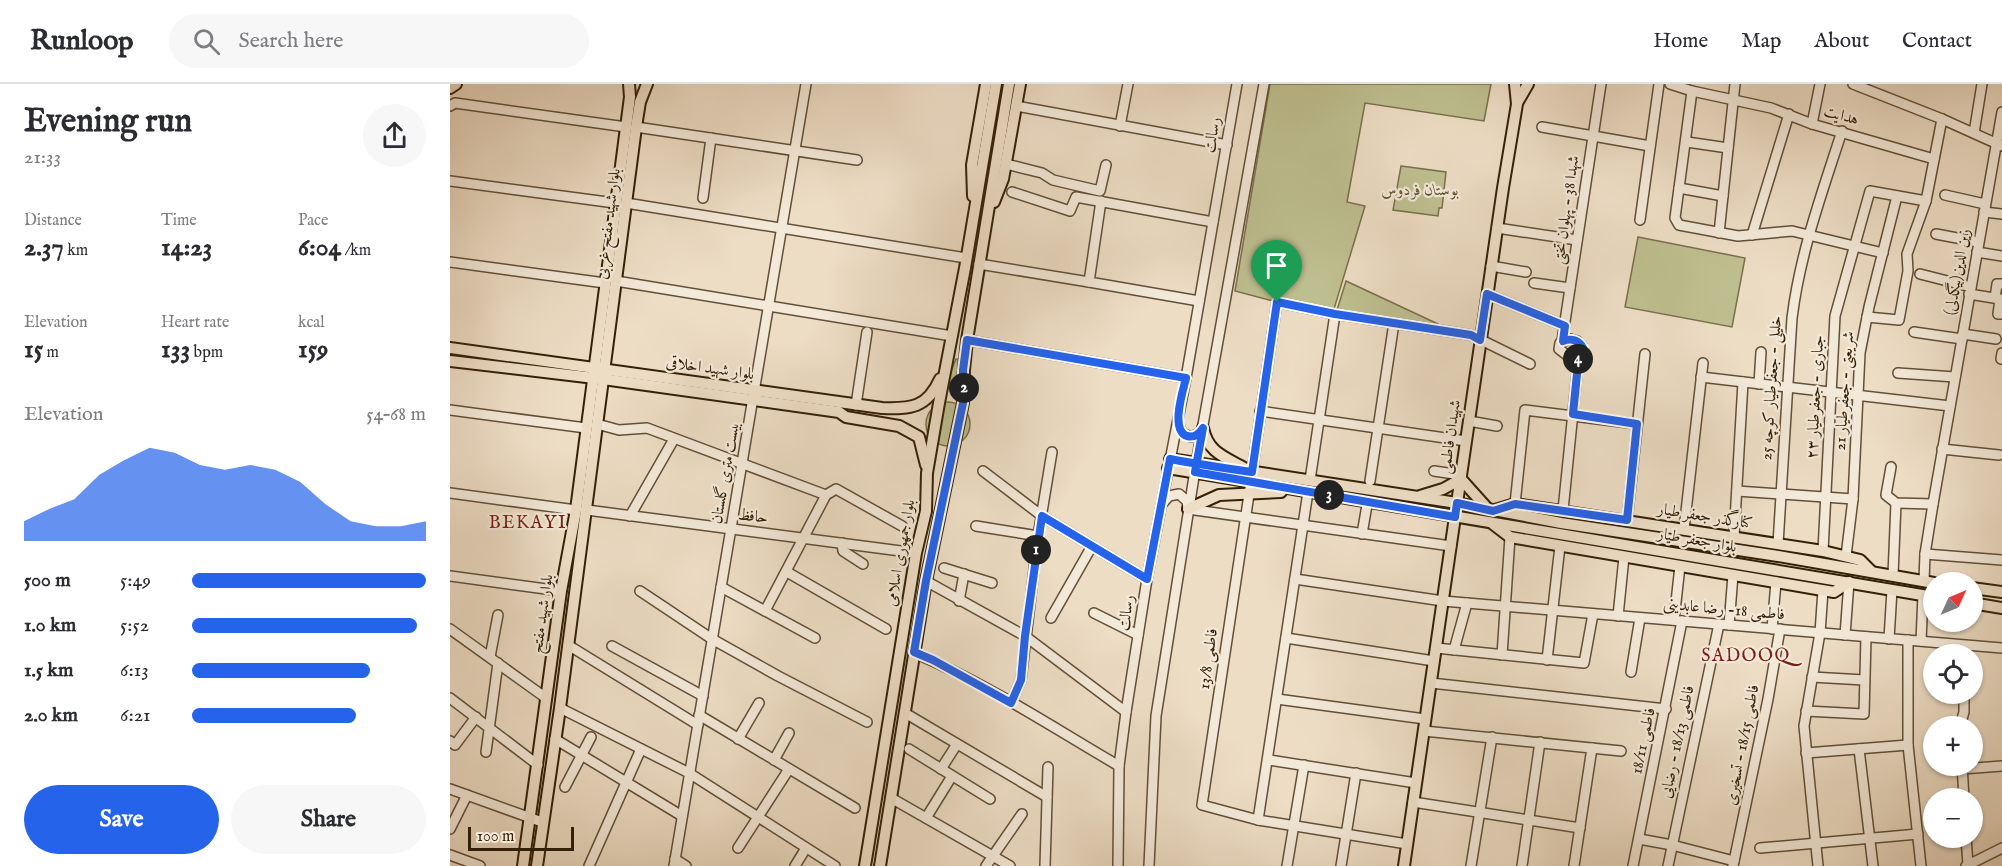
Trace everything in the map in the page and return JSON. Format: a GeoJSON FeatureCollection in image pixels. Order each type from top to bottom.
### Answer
{"type":"FeatureCollection","features":[{"type":"Feature","properties":{"kind":"main road"},"geometry":{"type":"LineString","coordinates":[[450,88],[456,84]]}},
{"type":"Feature","properties":{"kind":"main road","name":"بلوار شهید مفتح غربی"},"geometry":{"type":"LineString","coordinates":[[599,373],[631,127],[628,84]]}},
{"type":"Feature","properties":{"kind":"main road","name":"بلوار شهید مفتح غربی"},"geometry":{"type":"LineString","coordinates":[[631,127],[647,84]]}},
{"type":"Feature","properties":{"kind":"main road"},"geometry":{"type":"LineString","coordinates":[[974,220],[972,165],[986,84]]}},
{"type":"Feature","properties":{"kind":"main road","name":"بلوار جمهوری اسلامی"},"geometry":{"type":"LineString","coordinates":[[865,866],[916,553],[926,511],[927,473],[974,220],[996,84]]}},
{"type":"Feature","properties":{"kind":"main road"},"geometry":{"type":"LineString","coordinates":[[986,222],[1009,84]]}},
{"type":"Feature","properties":{"kind":"main road"},"geometry":{"type":"LineString","coordinates":[[986,222],[1003,179],[1020,84]]}},
{"type":"Feature","properties":{"kind":"main road","name":"شهیدان فاطمی"},"geometry":{"type":"LineString","coordinates":[[1404,866],[1480,340],[1517,104],[1515,84]]}},
{"type":"Feature","properties":{"kind":"main road"},"geometry":{"type":"LineString","coordinates":[[1517,104],[1528,84]]}},
{"type":"Feature","properties":{"kind":"main road","name":"بلوار جمهوری اسلامی"},"geometry":{"type":"LineString","coordinates":[[880,866],[926,581],[963,403],[963,370],[986,222]]}},
{"type":"Feature","properties":{"kind":"main road","name":"بلوار شهید اخلاقی"},"geometry":{"type":"LineString","coordinates":[[450,348],[599,373],[754,395],[898,408],[924,402],[936,388],[945,368]]}},
{"type":"Feature","properties":{"kind":"main road","name":"بلوار شهید اخلاقی"},"geometry":{"type":"LineString","coordinates":[[450,361],[599,373]]}},
{"type":"Feature","properties":{"kind":"main road","name":"بلوار شهید مفتح"},"geometry":{"type":"LineString","coordinates":[[537,866],[568,645],[586,428],[599,373]]}},
{"type":"Feature","properties":{"kind":"main road","name":"بلوار شهید مفتح"},"geometry":{"type":"LineString","coordinates":[[523,866],[561,591],[581,510],[597,424],[596,393]]}},
{"type":"Feature","properties":{"kind":"main road","name":"بلوار شهید اخلاقی"},"geometry":{"type":"LineString","coordinates":[[754,395],[839,412],[846,417],[899,426],[919,437],[927,473]]}},
{"type":"Feature","properties":{"kind":"main road"},"geometry":{"type":"LineString","coordinates":[[1203,428],[1205,440],[1211,448],[1250,482]]}},
{"type":"Feature","properties":{"kind":"main road"},"geometry":{"type":"LineString","coordinates":[[1169,463],[1250,482],[1307,488]]}},
{"type":"Feature","properties":{"kind":"main road"},"geometry":{"type":"LineString","coordinates":[[1417,497],[1443,489],[1461,477],[1510,537],[1834,592],[1849,582]]}},
{"type":"Feature","properties":{"kind":"main road"},"geometry":{"type":"LineString","coordinates":[[1188,508],[1250,482],[1307,488]]}},
{"type":"Feature","properties":{"kind":"main road","name":"بلوار جعفر طیار"},"geometry":{"type":"LineString","coordinates":[[1307,488],[1417,497],[1457,503],[1491,514],[1923,595]]}},
{"type":"Feature","properties":{"kind":"main road","name":"بلوار جعفر طیار"},"geometry":{"type":"LineString","coordinates":[[1307,488],[1474,520],[1491,514],[1923,581]]}},
{"type":"Feature","properties":{"kind":"main road","name":"کنارگذر جعفر طیار"},"geometry":{"type":"LineString","coordinates":[[1491,514],[1515,504],[1563,510],[1823,551],[1860,560],[1871,571]]}},
{"type":"Feature","properties":{"kind":"main road"},"geometry":{"type":"LineString","coordinates":[[1428,513],[1446,522],[1453,529],[1474,520]]}},
{"type":"Feature","properties":{"kind":"main road"},"geometry":{"type":"LineString","coordinates":[[1983,589],[2002,592]]}},
{"type":"Feature","properties":{"kind":"main road"},"geometry":{"type":"LineString","coordinates":[[1983,605],[2002,608]]}},
{"type":"Feature","properties":{"kind":"street","name":"بیست متری گلستان"},"geometry":{"type":"LineString","coordinates":[[674,862],[806,84]]}},
{"type":"Feature","properties":{"kind":"street"},"geometry":{"type":"LineString","coordinates":[[1120,126],[1128,84]]}},
{"type":"Feature","properties":{"kind":"street","name":"رسالت"},"geometry":{"type":"LineString","coordinates":[[1118,866],[1119,766],[1126,712],[1147,579],[1186,378],[1237,84]]}},
{"type":"Feature","properties":{"kind":"street"},"geometry":{"type":"LineString","coordinates":[[1161,866],[1149,865],[1156,716],[1188,508],[1264,84]]}},
{"type":"Feature","properties":{"kind":"street","name":"شهدا 38 - پهلوان تختی"},"geometry":{"type":"LineString","coordinates":[[1573,414],[1579,354],[1582,351],[1580,344],[1570,339],[1563,341],[1601,84]]}},
{"type":"Feature","properties":{"kind":"street"},"geometry":{"type":"LineString","coordinates":[[1640,220],[1659,84]]}},
{"type":"Feature","properties":{"kind":"street","name":"هدایت"},"geometry":{"type":"LineString","coordinates":[[1670,84],[1789,114],[1812,124],[1934,159]]}},
{"type":"Feature","properties":{"kind":"street"},"geometry":{"type":"LineString","coordinates":[[1719,233],[1735,84]]}},
{"type":"Feature","properties":{"kind":"street"},"geometry":{"type":"LineString","coordinates":[[1812,124],[1820,84]]}},
{"type":"Feature","properties":{"kind":"street"},"geometry":{"type":"LineString","coordinates":[[1853,84],[1999,144]]}},
{"type":"Feature","properties":{"kind":"street"},"geometry":{"type":"LineString","coordinates":[[1974,133],[1982,84]]}},
{"type":"Feature","properties":{"kind":"street"},"geometry":{"type":"LineString","coordinates":[[1692,91],[1687,142],[1675,218],[1679,225],[1738,236],[1792,231],[1882,253]]}},
{"type":"Feature","properties":{"kind":"street"},"geometry":{"type":"LineString","coordinates":[[452,105],[631,127],[857,160]]}},
{"type":"Feature","properties":{"kind":"street"},"geometry":{"type":"LineString","coordinates":[[1016,106],[1227,145]]}},
{"type":"Feature","properties":{"kind":"street"},"geometry":{"type":"LineString","coordinates":[[1752,234],[1789,114]]}},
{"type":"Feature","properties":{"kind":"street","name":"زین الدین(بیگدلی)"},"geometry":{"type":"LineString","coordinates":[[1928,572],[1925,554],[1933,504],[2002,117]]}},
{"type":"Feature","properties":{"kind":"street"},"geometry":{"type":"LineString","coordinates":[[1867,317],[1899,320],[1908,271],[1907,254],[1926,201],[1942,119]]}},
{"type":"Feature","properties":{"kind":"street"},"geometry":{"type":"LineString","coordinates":[[1542,127],[1650,146]]}},
{"type":"Feature","properties":{"kind":"street","name":"خلیلی - جعفرطیار کوچه 25"},"geometry":{"type":"LineString","coordinates":[[1778,544],[1794,298],[1808,236],[1842,131]]}},
{"type":"Feature","properties":{"kind":"street"},"geometry":{"type":"LineString","coordinates":[[703,198],[711,138]]}},
{"type":"Feature","properties":{"kind":"street"},"geometry":{"type":"LineString","coordinates":[[1687,142],[1728,148]]}},
{"type":"Feature","properties":{"kind":"street"},"geometry":{"type":"LineString","coordinates":[[1006,164],[1042,173],[1053,180],[1100,191],[1106,165]]}},
{"type":"Feature","properties":{"kind":"street"},"geometry":{"type":"LineString","coordinates":[[450,181],[621,203],[966,258]]}},
{"type":"Feature","properties":{"kind":"street"},"geometry":{"type":"LineString","coordinates":[[1679,188],[1723,196]]}},
{"type":"Feature","properties":{"kind":"street","name":"جباری - جعفرطیار ۲۳"},"geometry":{"type":"LineString","coordinates":[[1823,551],[1835,316],[1870,191],[1897,196]]}},
{"type":"Feature","properties":{"kind":"street"},"geometry":{"type":"LineString","coordinates":[[1012,192],[1070,211],[1076,197],[1213,222]]}},
{"type":"Feature","properties":{"kind":"street"},"geometry":{"type":"LineString","coordinates":[[1945,195],[2002,214]]}},
{"type":"Feature","properties":{"kind":"street"},"geometry":{"type":"LineString","coordinates":[[1897,196],[1926,201]]}},
{"type":"Feature","properties":{"kind":"street","name":"شریعتی - جعفرطیار 21"},"geometry":{"type":"LineString","coordinates":[[1846,556],[1853,499],[1860,353],[1897,196]]}},
{"type":"Feature","properties":{"kind":"street"},"geometry":{"type":"LineString","coordinates":[[1089,282],[1101,201]]}},
{"type":"Feature","properties":{"kind":"street"},"geometry":{"type":"LineString","coordinates":[[1497,228],[1577,240]]}},
{"type":"Feature","properties":{"kind":"street"},"geometry":{"type":"LineString","coordinates":[[1936,234],[2002,256]]}},
{"type":"Feature","properties":{"kind":"street"},"geometry":{"type":"LineString","coordinates":[[450,262],[611,282],[952,336]]}},
{"type":"Feature","properties":{"kind":"street"},"geometry":{"type":"LineString","coordinates":[[979,264],[1199,301]]}},
{"type":"Feature","properties":{"kind":"street"},"geometry":{"type":"LineString","coordinates":[[1491,266],[1526,272]]}},
{"type":"Feature","properties":{"kind":"street"},"geometry":{"type":"LineString","coordinates":[[1920,274],[2000,299],[1998,314],[2002,314]]}},
{"type":"Feature","properties":{"kind":"street"},"geometry":{"type":"LineString","coordinates":[[1534,283],[1570,288]]}},
{"type":"Feature","properties":{"kind":"street"},"geometry":{"type":"LineString","coordinates":[[1995,298],[1997,284],[2002,284]]}},
{"type":"Feature","properties":{"kind":"street"},"geometry":{"type":"LineString","coordinates":[[1487,294],[1565,326]]}},
{"type":"Feature","properties":{"kind":"street","name":"فاطمی 13/8"},"geometry":{"type":"LineString","coordinates":[[1258,820],[1202,805],[1260,411],[1277,302],[1335,314]]}},
{"type":"Feature","properties":{"kind":"street"},"geometry":{"type":"LineString","coordinates":[[1407,844],[1258,820],[1269,760],[1307,488],[1335,314],[1471,335],[1530,364]]}},
{"type":"Feature","properties":{"kind":"street"},"geometry":{"type":"LineString","coordinates":[[1370,481],[1394,323]]}},
{"type":"Feature","properties":{"kind":"street"},"geometry":{"type":"LineString","coordinates":[[856,405],[867,332]]}},
{"type":"Feature","properties":{"kind":"street"},"geometry":{"type":"LineString","coordinates":[[1914,332],[1996,339]]}},
{"type":"Feature","properties":{"kind":"street"},"geometry":{"type":"LineString","coordinates":[[967,340],[1186,378]]}},
{"type":"Feature","properties":{"kind":"street"},"geometry":{"type":"LineString","coordinates":[[1759,384],[1761,352]]}},
{"type":"Feature","properties":{"kind":"street"},"geometry":{"type":"LineString","coordinates":[[1627,520],[1645,354]]}},
{"type":"Feature","properties":{"kind":"street"},"geometry":{"type":"LineString","coordinates":[[1684,530],[1703,363]]}},
{"type":"Feature","properties":{"kind":"street"},"geometry":{"type":"LineString","coordinates":[[1898,373],[1955,377]]}},
{"type":"Feature","properties":{"kind":"street"},"geometry":{"type":"LineString","coordinates":[[1701,377],[1950,406]]}},
{"type":"Feature","properties":{"kind":"street"},"geometry":{"type":"LineString","coordinates":[[1734,537],[1743,382]]}},
{"type":"Feature","properties":{"kind":"street"},"geometry":{"type":"LineString","coordinates":[[450,410],[586,428]]}},
{"type":"Feature","properties":{"kind":"street"},"geometry":{"type":"LineString","coordinates":[[1515,504],[1525,410],[1573,414],[1637,424]]}},
{"type":"Feature","properties":{"kind":"street"},"geometry":{"type":"LineString","coordinates":[[1260,411],[1466,441]]}},
{"type":"Feature","properties":{"kind":"street"},"geometry":{"type":"LineString","coordinates":[[1563,510],[1573,414]]}},
{"type":"Feature","properties":{"kind":"street"},"geometry":{"type":"LineString","coordinates":[[1178,421],[1179,429],[1186,435],[1195,436],[1203,428]]}},
{"type":"Feature","properties":{"kind":"street"},"geometry":{"type":"LineString","coordinates":[[1469,421],[1497,426]]}},
{"type":"Feature","properties":{"kind":"street"},"geometry":{"type":"LineString","coordinates":[[597,424],[619,430],[647,428],[826,495]]}},
{"type":"Feature","properties":{"kind":"street"},"geometry":{"type":"LineString","coordinates":[[630,516],[674,439]]}},
{"type":"Feature","properties":{"kind":"street"},"geometry":{"type":"LineString","coordinates":[[1942,449],[1999,455]]}},
{"type":"Feature","properties":{"kind":"street"},"geometry":{"type":"LineString","coordinates":[[1011,703],[1021,680],[1038,536],[1052,452]]}},
{"type":"Feature","properties":{"kind":"street"},"geometry":{"type":"LineString","coordinates":[[1891,467],[1886,495],[1896,503],[1933,504]]}},
{"type":"Feature","properties":{"kind":"street"},"geometry":{"type":"LineString","coordinates":[[983,471],[1042,516],[1147,579]]}},
{"type":"Feature","properties":{"kind":"street"},"geometry":{"type":"LineString","coordinates":[[1434,471],[1461,477]]}},
{"type":"Feature","properties":{"kind":"street"},"geometry":{"type":"LineString","coordinates":[[765,611],[826,495],[836,489],[902,526]]}},
{"type":"Feature","properties":{"kind":"street"},"geometry":{"type":"LineString","coordinates":[[1737,491],[1853,499]]}},
{"type":"Feature","properties":{"kind":"street","name":"حافظ"},"geometry":{"type":"LineString","coordinates":[[450,493],[916,553]]}},
{"type":"Feature","properties":{"kind":"street"},"geometry":{"type":"LineString","coordinates":[[1161,505],[1169,496],[1179,494],[1186,501],[1188,508]]}},
{"type":"Feature","properties":{"kind":"street"},"geometry":{"type":"LineString","coordinates":[[1893,575],[1896,503]]}},
{"type":"Feature","properties":{"kind":"street"},"geometry":{"type":"LineString","coordinates":[[1362,534],[1367,505]]}},
{"type":"Feature","properties":{"kind":"street"},"geometry":{"type":"LineString","coordinates":[[1188,508],[1451,546]]}},
{"type":"Feature","properties":{"kind":"street"},"geometry":{"type":"LineString","coordinates":[[976,526],[1038,536]]}},
{"type":"Feature","properties":{"kind":"street"},"geometry":{"type":"LineString","coordinates":[[1502,656],[1510,537]]}},
{"type":"Feature","properties":{"kind":"street"},"geometry":{"type":"LineString","coordinates":[[842,543],[843,551],[863,564]]}},
{"type":"Feature","properties":{"kind":"street"},"geometry":{"type":"LineString","coordinates":[[1051,618],[1092,546]]}},
{"type":"Feature","properties":{"kind":"street"},"geometry":{"type":"LineString","coordinates":[[1547,660],[1560,546]]}},
{"type":"Feature","properties":{"kind":"street"},"geometry":{"type":"LineString","coordinates":[[1925,554],[2002,560]]}},
{"type":"Feature","properties":{"kind":"street"},"geometry":{"type":"LineString","coordinates":[[1618,616],[1624,557]]}},
{"type":"Feature","properties":{"kind":"street","name":"فاطمی 18/11"},"geometry":{"type":"LineString","coordinates":[[1633,866],[1666,709],[1678,621],[1680,566]]}},
{"type":"Feature","properties":{"kind":"street"},"geometry":{"type":"LineString","coordinates":[[944,568],[992,583]]}},
{"type":"Feature","properties":{"kind":"street"},"geometry":{"type":"LineString","coordinates":[[787,572],[886,629]]}},
{"type":"Feature","properties":{"kind":"street"},"geometry":{"type":"LineString","coordinates":[[959,601],[964,574]]}},
{"type":"Feature","properties":{"kind":"street"},"geometry":{"type":"LineString","coordinates":[[1729,625],[1733,575]]}},
{"type":"Feature","properties":{"kind":"street"},"geometry":{"type":"LineString","coordinates":[[450,576],[561,591]]}},
{"type":"Feature","properties":{"kind":"street","name":"فاطمی 18- رضا عابدینی"},"geometry":{"type":"LineString","coordinates":[[1295,579],[1443,601],[1936,644]]}},
{"type":"Feature","properties":{"kind":"street"},"geometry":{"type":"LineString","coordinates":[[926,581],[1025,636],[1126,712]]}},
{"type":"Feature","properties":{"kind":"street","name":"فاطمی 18/15 - تسخیری"},"geometry":{"type":"LineString","coordinates":[[1733,864],[1763,721],[1776,629],[1776,582]]}},
{"type":"Feature","properties":{"kind":"street"},"geometry":{"type":"LineString","coordinates":[[1845,635],[1849,582]]}},
{"type":"Feature","properties":{"kind":"street"},"geometry":{"type":"LineString","coordinates":[[721,588],[815,639]]}},
{"type":"Feature","properties":{"kind":"street"},"geometry":{"type":"LineString","coordinates":[[1818,866],[1804,739],[1806,711],[1820,633],[1823,590]]}},
{"type":"Feature","properties":{"kind":"street"},"geometry":{"type":"LineString","coordinates":[[1889,639],[1892,590]]}},
{"type":"Feature","properties":{"kind":"street"},"geometry":{"type":"LineString","coordinates":[[640,591],[712,639],[867,722]]}},
{"type":"Feature","properties":{"kind":"street"},"geometry":{"type":"LineString","coordinates":[[1454,650],[1467,603]]}},
{"type":"Feature","properties":{"kind":"street"},"geometry":{"type":"LineString","coordinates":[[1094,613],[1138,635]]}},
{"type":"Feature","properties":{"kind":"street"},"geometry":{"type":"LineString","coordinates":[[1436,648],[1584,663],[1593,614]]}},
{"type":"Feature","properties":{"kind":"street"},"geometry":{"type":"LineString","coordinates":[[486,752],[498,615]]}},
{"type":"Feature","properties":{"kind":"street"},"geometry":{"type":"LineString","coordinates":[[1631,672],[1640,618]]}},
{"type":"Feature","properties":{"kind":"street","name":"فاطمی 18/13 - رضایی"},"geometry":{"type":"LineString","coordinates":[[1668,866],[1719,624]]}},
{"type":"Feature","properties":{"kind":"street"},"geometry":{"type":"LineString","coordinates":[[1921,641],[1923,628]]}},
{"type":"Feature","properties":{"kind":"street"},"geometry":{"type":"LineString","coordinates":[[450,629],[546,698]]}},
{"type":"Feature","properties":{"kind":"street"},"geometry":{"type":"LineString","coordinates":[[1806,711],[1864,714],[1866,637]]}},
{"type":"Feature","properties":{"kind":"street"},"geometry":{"type":"LineString","coordinates":[[1286,638],[1434,661]]}},
{"type":"Feature","properties":{"kind":"street"},"geometry":{"type":"LineString","coordinates":[[1908,640],[1908,745],[1921,866]]}},
{"type":"Feature","properties":{"kind":"street"},"geometry":{"type":"LineString","coordinates":[[568,645],[699,720],[738,739],[855,808]]}},
{"type":"Feature","properties":{"kind":"street"},"geometry":{"type":"LineString","coordinates":[[612,646],[703,696]]}},
{"type":"Feature","properties":{"kind":"street","name":"فاطمی 18- رضا عابدینی"},"geometry":{"type":"LineString","coordinates":[[1983,649],[2002,648]]}},
{"type":"Feature","properties":{"kind":"street"},"geometry":{"type":"LineString","coordinates":[[914,652],[1011,703],[1119,766]]}},
{"type":"Feature","properties":{"kind":"street"},"geometry":{"type":"LineString","coordinates":[[1812,677],[1864,680]]}},
{"type":"Feature","properties":{"kind":"street"},"geometry":{"type":"LineString","coordinates":[[1431,683],[1666,709]]}},
{"type":"Feature","properties":{"kind":"street"},"geometry":{"type":"LineString","coordinates":[[450,698],[538,765]]}},
{"type":"Feature","properties":{"kind":"street"},"geometry":{"type":"LineString","coordinates":[[1277,699],[1492,737],[1621,751]]}},
{"type":"Feature","properties":{"kind":"street"},"geometry":{"type":"LineString","coordinates":[[738,739],[759,703]]}},
{"type":"Feature","properties":{"kind":"street"},"geometry":{"type":"LineString","coordinates":[[560,708],[689,773],[835,866]]}},
{"type":"Feature","properties":{"kind":"street"},"geometry":{"type":"LineString","coordinates":[[905,713],[1047,796]]}},
{"type":"Feature","properties":{"kind":"street"},"geometry":{"type":"LineString","coordinates":[[450,741],[455,745],[476,717]]}},
{"type":"Feature","properties":{"kind":"street"},"geometry":{"type":"LineString","coordinates":[[774,760],[789,733]]}},
{"type":"Feature","properties":{"kind":"street"},"geometry":{"type":"LineString","coordinates":[[566,787],[591,737]]}},
{"type":"Feature","properties":{"kind":"street"},"geometry":{"type":"LineString","coordinates":[[1471,866],[1492,737]]}},
{"type":"Feature","properties":{"kind":"street"},"geometry":{"type":"LineString","coordinates":[[555,739],[682,816]]}},
{"type":"Feature","properties":{"kind":"street"},"geometry":{"type":"LineString","coordinates":[[1522,866],[1540,742]]}},
{"type":"Feature","properties":{"kind":"street"},"geometry":{"type":"LineString","coordinates":[[941,769],[957,744]]}},
{"type":"Feature","properties":{"kind":"street"},"geometry":{"type":"LineString","coordinates":[[1806,753],[1908,745]]}},
{"type":"Feature","properties":{"kind":"street"},"geometry":{"type":"LineString","coordinates":[[1574,866],[1592,748]]}},
{"type":"Feature","properties":{"kind":"street"},"geometry":{"type":"LineString","coordinates":[[589,866],[641,749]]}},
{"type":"Feature","properties":{"kind":"street"},"geometry":{"type":"LineString","coordinates":[[909,749],[990,799]]}},
{"type":"Feature","properties":{"kind":"street"},"geometry":{"type":"LineString","coordinates":[[1859,749],[1873,866]]}},
{"type":"Feature","properties":{"kind":"street"},"geometry":{"type":"LineString","coordinates":[[1269,760],[1416,783]]}},
{"type":"Feature","properties":{"kind":"street"},"geometry":{"type":"LineString","coordinates":[[1287,861],[1304,765]]}},
{"type":"Feature","properties":{"kind":"street"},"geometry":{"type":"LineString","coordinates":[[1983,766],[2002,766]]}},
{"type":"Feature","properties":{"kind":"street"},"geometry":{"type":"LineString","coordinates":[[1045,866],[1048,767]]}},
{"type":"Feature","properties":{"kind":"street"},"geometry":{"type":"LineString","coordinates":[[738,848],[789,769]]}},
{"type":"Feature","properties":{"kind":"street"},"geometry":{"type":"LineString","coordinates":[[1341,865],[1356,773]]}},
{"type":"Feature","properties":{"kind":"street"},"geometry":{"type":"LineString","coordinates":[[926,818],[952,776]]}},
{"type":"Feature","properties":{"kind":"street"},"geometry":{"type":"LineString","coordinates":[[450,789],[542,822]]}},
{"type":"Feature","properties":{"kind":"street"},"geometry":{"type":"LineString","coordinates":[[450,829],[466,795]]}},
{"type":"Feature","properties":{"kind":"street"},"geometry":{"type":"LineString","coordinates":[[891,798],[1010,866]]}},
{"type":"Feature","properties":{"kind":"street"},"geometry":{"type":"LineString","coordinates":[[1413,802],[1580,828]]}},
{"type":"Feature","properties":{"kind":"street"},"geometry":{"type":"LineString","coordinates":[[986,866],[1022,814]]}},
{"type":"Feature","properties":{"kind":"street"},"geometry":{"type":"LineString","coordinates":[[1760,848],[1918,834]]}},
{"type":"Feature","properties":{"kind":"street"},"geometry":{"type":"LineString","coordinates":[[1639,839],[1672,845],[1733,864]]}},
{"type":"Feature","properties":{"kind":"street"},"geometry":{"type":"LineString","coordinates":[[795,866],[806,848]]}},
{"type":"Feature","properties":{"kind":"street"},"geometry":{"type":"LineString","coordinates":[[1966,848],[1967,865],[2002,848]]}},
{"type":"Feature","properties":{"kind":"street"},"geometry":{"type":"LineString","coordinates":[[450,855],[480,866]]}},
{"type":"Feature","properties":{"kind":"street"},"geometry":{"type":"LineString","coordinates":[[674,862],[686,866]]}},
{"type":"Feature","properties":{"kind":"green space"},"geometry":{"type":"Polygon","coordinates":[[[1270,84],[1491,84],[1484,121],[1365,103],[1347,202],[1365,206],[1334,309],[1273,301],[1235,291],[1270,84]]]}},
{"type":"Feature","properties":{"kind":"green space","name":"بوستان فردوس"},"geometry":{"type":"Polygon","coordinates":[[[1401,166],[1446,172],[1442,208],[1439,208],[1438,216],[1393,210],[1401,166]]]}},
{"type":"Feature","properties":{"kind":"green space"},"geometry":{"type":"Polygon","coordinates":[[[1638,237],[1745,258],[1732,327],[1625,307],[1638,237]]]}},
{"type":"Feature","properties":{"kind":"green space"},"geometry":{"type":"Polygon","coordinates":[[[1346,281],[1438,324],[1437,327],[1337,310],[1346,281]]]}},
{"type":"Feature","properties":{"kind":"green space"},"geometry":{"type":"Polygon","coordinates":[[[958,359],[957,381],[953,387],[949,388],[947,381],[958,359]]]}},
{"type":"Feature","properties":{"kind":"green space"},"geometry":{"type":"Polygon","coordinates":[[[948,402],[957,403],[964,408],[969,415],[969,433],[964,440],[957,445],[948,446],[939,445],[932,440],[927,433],[926,424],[927,415],[932,408],[939,403],[948,402]]]}},
{"type":"Feature","properties":{"kind":"district","name":"BEKAYI"},"geometry":{"type":"Point","coordinates":[528,523]}},
{"type":"Feature","properties":{"kind":"district","name":"SADOOQ"},"geometry":{"type":"Point","coordinates":[1746,656]}},
{"type":"Feature","properties":{"kind":"route"},"geometry":{"type":"LineString","coordinates":[[1277,302],[1252,472],[1196,464],[1170,459],[1147,579],[1042,516],[1021,680],[1011,703],[914,652],[947,474],[963,403],[963,370],[967,340],[1186,378],[1178,421],[1179,429],[1182,434],[1191,437],[1203,428],[1196,464],[1195,472],[1455,517],[1457,503],[1493,511],[1515,504],[1627,520],[1637,424],[1573,414],[1579,354],[1583,348],[1574,340],[1563,341],[1565,326],[1487,294],[1480,340],[1471,335],[1335,314],[1277,302]]}}]}
